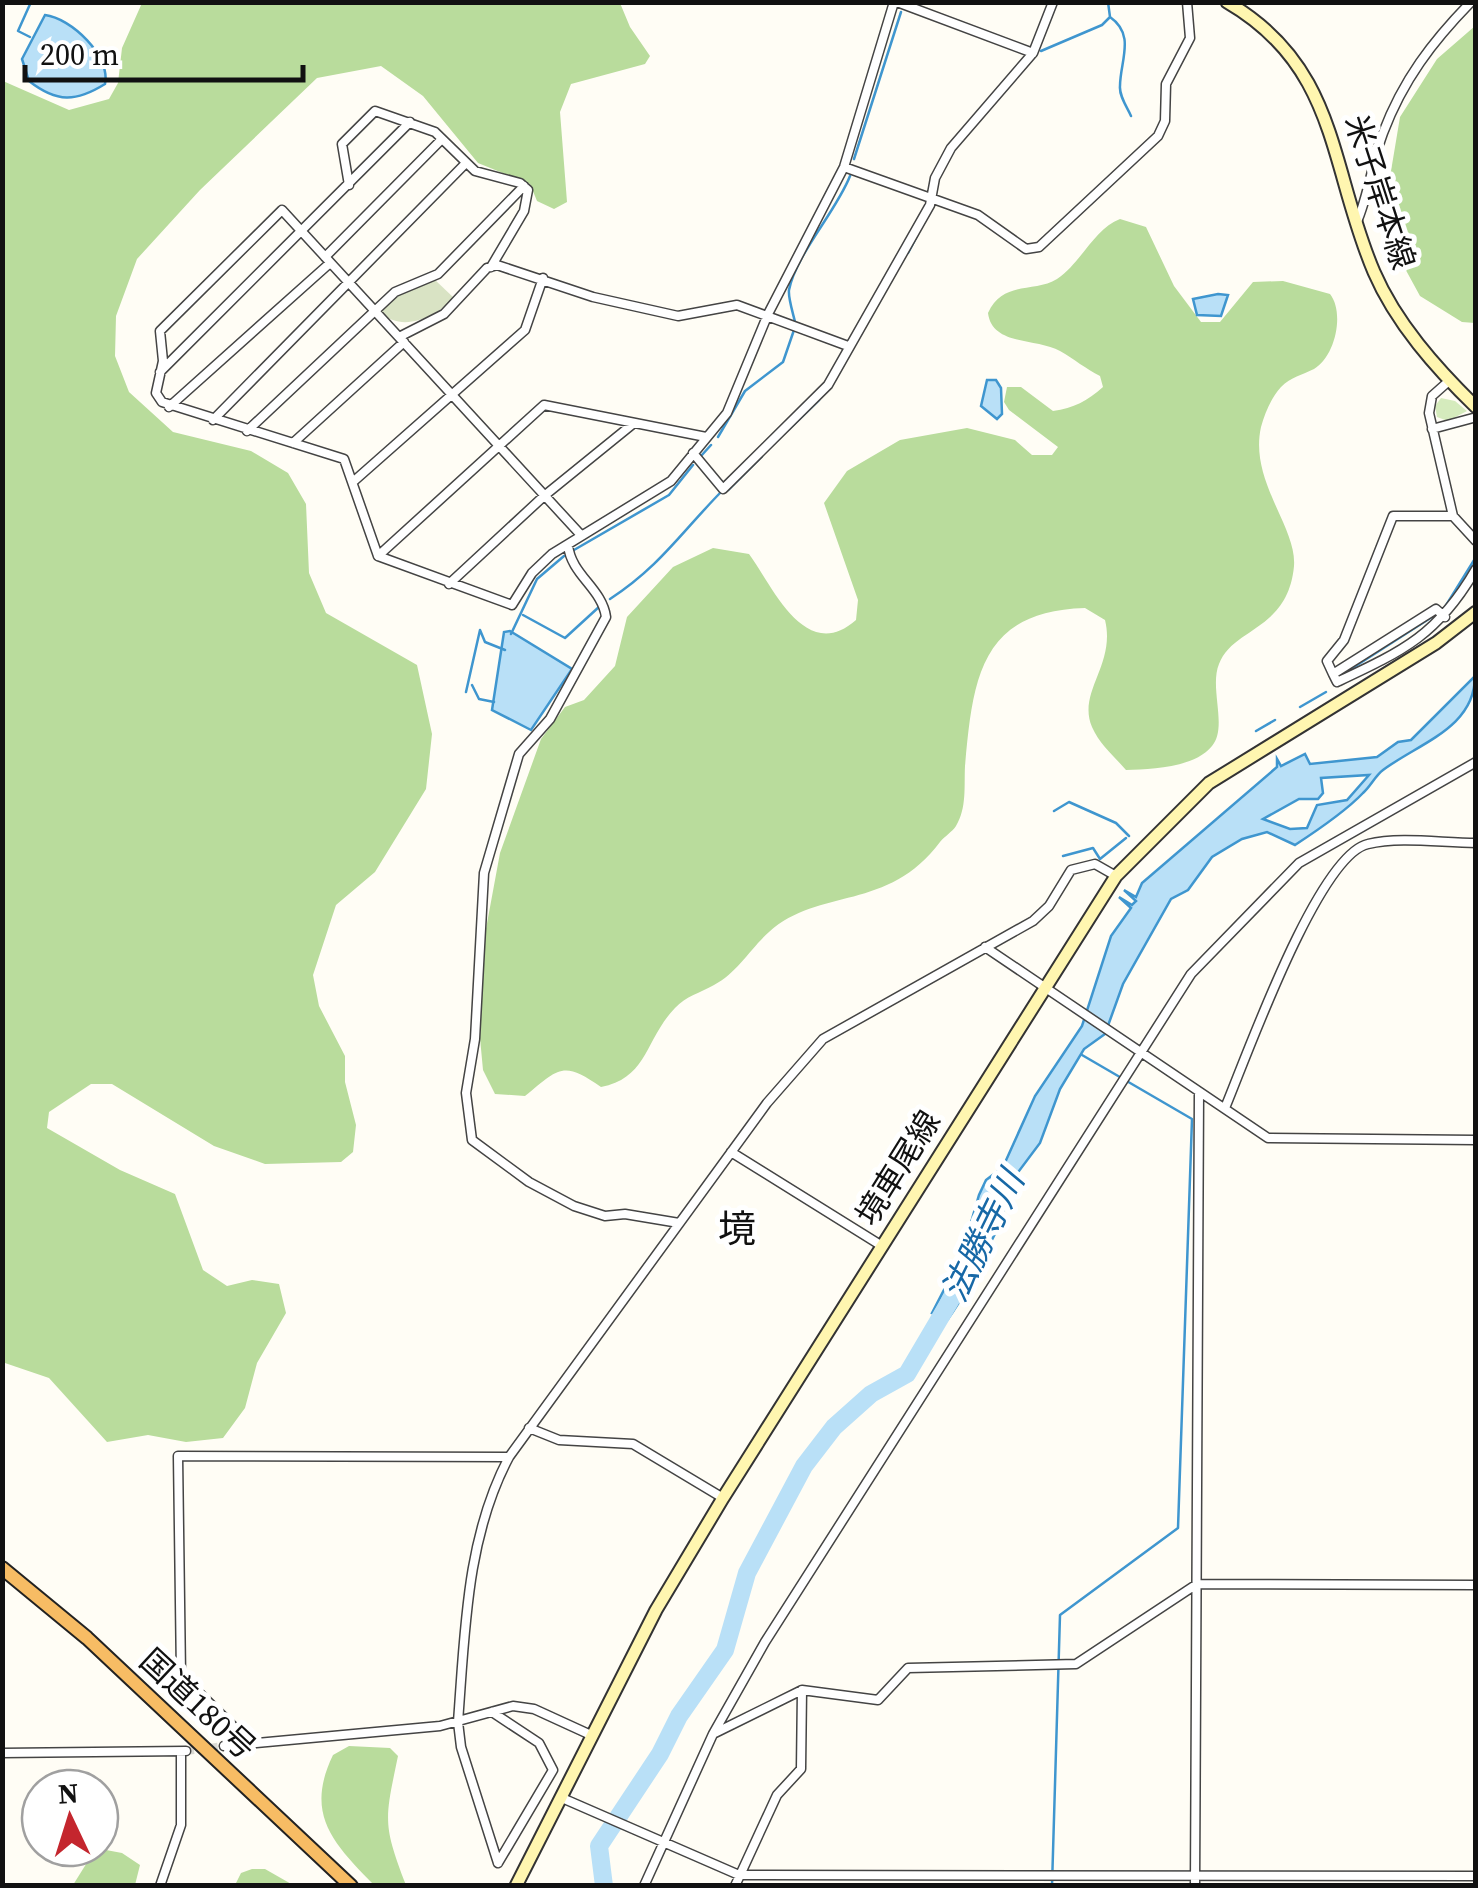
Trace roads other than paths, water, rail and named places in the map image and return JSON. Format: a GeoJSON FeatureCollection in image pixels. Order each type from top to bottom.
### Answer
{"type":"FeatureCollection","features":[{"type":"Feature","properties":{"kind":"highway","name":"国道180号"},"geometry":{"type":"LineString","coordinates":[[2,1568],[87,1638],[351,1886]]}},
{"type":"Feature","properties":{"kind":"main road","name":"米子岸本線"},"geometry":{"type":"LineString","coordinates":[[1227,2],[1282,44],[1310,84],[1331,130],[1356,224],[1376,277],[1397,314],[1474,412]]}},
{"type":"Feature","properties":{"kind":"main road","name":"境車尾線"},"geometry":{"type":"LineString","coordinates":[[516,1886],[656,1610],[722,1498],[1116,876],[1209,783],[1436,643],[1476,612]]}},
{"type":"Feature","properties":{"kind":"street"},"geometry":{"type":"LineString","coordinates":[[580,534],[282,210],[160,331],[156,393],[169,407],[344,459],[378,556],[512,604],[532,572],[580,534],[661,489],[727,413],[768,314],[844,167],[895,2],[1034,53]]}},
{"type":"Feature","properties":{"kind":"street"},"geometry":{"type":"LineString","coordinates":[[693,453],[723,489],[824,390],[932,199],[933,184],[951,148],[1034,53],[1053,2]]}},
{"type":"Feature","properties":{"kind":"street"},"geometry":{"type":"LineString","coordinates":[[844,167],[994,224],[1026,249],[1048,241],[1158,136],[1165,122],[1166,84],[1190,38],[1187,2]]}},
{"type":"Feature","properties":{"kind":"street"},"geometry":{"type":"LineString","coordinates":[[1356,224],[1382,136],[1409,76],[1431,43],[1471,2]]}},
{"type":"Feature","properties":{"kind":"street"},"geometry":{"type":"LineString","coordinates":[[293,442],[402,340],[444,314],[490,267],[524,211],[529,194],[524,186],[483,175],[465,164],[442,140],[410,122],[376,110],[342,144],[349,185]]}},
{"type":"Feature","properties":{"kind":"street"},"geometry":{"type":"LineString","coordinates":[[160,372],[303,234],[410,122]]}},
{"type":"Feature","properties":{"kind":"street"},"geometry":{"type":"LineString","coordinates":[[169,407],[328,260],[442,140]]}},
{"type":"Feature","properties":{"kind":"street"},"geometry":{"type":"LineString","coordinates":[[213,420],[465,164]]}},
{"type":"Feature","properties":{"kind":"street"},"geometry":{"type":"LineString","coordinates":[[248,430],[395,292],[438,274],[524,186]]}},
{"type":"Feature","properties":{"kind":"street"},"geometry":{"type":"LineString","coordinates":[[490,267],[678,316],[737,306],[848,346]]}},
{"type":"Feature","properties":{"kind":"street"},"geometry":{"type":"LineString","coordinates":[[354,481],[525,330],[543,278]]}},
{"type":"Feature","properties":{"kind":"street"},"geometry":{"type":"LineString","coordinates":[[1450,380],[1429,403],[1432,430],[1453,516],[1476,540]]}},
{"type":"Feature","properties":{"kind":"street"},"geometry":{"type":"LineString","coordinates":[[378,556],[544,405],[706,437]]}},
{"type":"Feature","properties":{"kind":"street"},"geometry":{"type":"LineString","coordinates":[[1432,430],[1474,412]]}},
{"type":"Feature","properties":{"kind":"street"},"geometry":{"type":"LineString","coordinates":[[449,584],[544,496],[635,422]]}},
{"type":"Feature","properties":{"kind":"street"},"geometry":{"type":"LineString","coordinates":[[1453,516],[1393,516],[1344,640],[1327,662],[1337,682],[1391,656],[1442,614],[1476,570]]}},
{"type":"Feature","properties":{"kind":"street"},"geometry":{"type":"LineString","coordinates":[[568,545],[570,562],[602,602],[606,617],[550,720],[519,754],[484,873],[474,1040],[466,1093],[472,1140],[529,1182],[574,1206],[606,1216],[625,1214],[679,1223]]}},
{"type":"Feature","properties":{"kind":"street"},"geometry":{"type":"LineString","coordinates":[[1333,674],[1442,614]]}},
{"type":"Feature","properties":{"kind":"street"},"geometry":{"type":"LineString","coordinates":[[644,1886],[713,1734],[764,1642],[1191,974],[1299,863],[1476,762]]}},
{"type":"Feature","properties":{"kind":"street"},"geometry":{"type":"LineString","coordinates":[[1225,1108],[1300,930],[1344,856],[1368,844],[1476,843]]}},
{"type":"Feature","properties":{"kind":"street"},"geometry":{"type":"LineString","coordinates":[[491,1711],[539,1743],[553,1770],[498,1863],[460,1747],[458,1722],[476,1541],[494,1484],[508,1456],[731,1152],[823,1038],[1041,914],[1071,870],[1095,864],[1116,876]]}},
{"type":"Feature","properties":{"kind":"street"},"geometry":{"type":"LineString","coordinates":[[985,947],[1192,1082],[1199,1092],[1268,1138],[1476,1140]]}},
{"type":"Feature","properties":{"kind":"street"},"geometry":{"type":"LineString","coordinates":[[1195,1880],[1199,1092]]}},
{"type":"Feature","properties":{"kind":"street"},"geometry":{"type":"LineString","coordinates":[[731,1152],[882,1246]]}},
{"type":"Feature","properties":{"kind":"street"},"geometry":{"type":"LineString","coordinates":[[529,1428],[559,1440],[633,1444],[722,1498]]}},
{"type":"Feature","properties":{"kind":"street"},"geometry":{"type":"LineString","coordinates":[[244,1744],[242,1734],[181,1675],[178,1456],[508,1456]]}},
{"type":"Feature","properties":{"kind":"street"},"geometry":{"type":"LineString","coordinates":[[713,1734],[802,1690],[878,1700],[908,1668],[1076,1664],[1197,1584],[1476,1585]]}},
{"type":"Feature","properties":{"kind":"street"},"geometry":{"type":"LineString","coordinates":[[735,1886],[777,1795],[801,1768],[802,1690]]}},
{"type":"Feature","properties":{"kind":"street"},"geometry":{"type":"LineString","coordinates":[[224,1746],[458,1722],[491,1711],[534,1709],[593,1736]]}},
{"type":"Feature","properties":{"kind":"street"},"geometry":{"type":"LineString","coordinates":[[2,1753],[183,1752],[181,1825],[160,1886]]}},
{"type":"Feature","properties":{"kind":"street"},"geometry":{"type":"LineString","coordinates":[[562,1798],[664,1846],[739,1875],[1046,1874],[1195,1880],[1476,1876]]}},
{"type":"Feature","properties":{"kind":"street"},"geometry":{"type":"LineString","coordinates":[[897,1874],[897,1886]]}},
{"type":"Feature","properties":{"kind":"water"},"geometry":{"type":"Polygon","coordinates":[[[45,15],[66,23],[87,40],[102,62],[105,84],[67,98],[29,81],[22,59],[45,15]]]}},
{"type":"Feature","properties":{"kind":"water"},"geometry":{"type":"Polygon","coordinates":[[[1228,295],[1221,316],[1197,315],[1193,299],[1228,295]]]}},
{"type":"Feature","properties":{"kind":"water"},"geometry":{"type":"Polygon","coordinates":[[[987,380],[996,380],[1001,388],[1002,414],[997,419],[981,406],[987,380]]]}},
{"type":"Feature","properties":{"kind":"water"},"geometry":{"type":"Polygon","coordinates":[[[510,631],[572,669],[531,730],[492,710],[504,632],[510,631]]]}},
{"type":"Feature","properties":{"kind":"water"},"geometry":{"type":"Polygon","coordinates":[[[1475,676],[1473,694],[1455,721],[1383,770],[1331,821],[1295,845],[1267,832],[1242,839],[1212,857],[1188,890],[1171,899],[1123,984],[1105,1034],[1084,1049],[1060,1089],[1040,1143],[1013,1179],[1015,1188],[962,1298],[948,1319],[932,1313],[961,1257],[986,1180],[1003,1167],[1035,1096],[1082,1026],[1111,936],[1131,908],[1119,897],[1132,905],[1136,901],[1124,890],[1136,897],[1142,883],[1277,767],[1277,759],[1281,766],[1305,754],[1310,764],[1377,757],[1398,742],[1411,740],[1475,676]],[[1369,775],[1321,778],[1323,793],[1318,799],[1299,799],[1263,819],[1290,829],[1307,828],[1317,805],[1347,800],[1369,775]]]}},
{"type":"Feature","properties":{"kind":"waterway"},"geometry":{"type":"LineString","coordinates":[[30,37],[18,31],[31,2]]}},
{"type":"Feature","properties":{"kind":"waterway"},"geometry":{"type":"LineString","coordinates":[[1041,51],[1102,25],[1110,17],[1108,2]]}},
{"type":"Feature","properties":{"kind":"waterway"},"geometry":{"type":"LineString","coordinates":[[854,159],[901,12]]}},
{"type":"Feature","properties":{"kind":"waterway"},"geometry":{"type":"LineString","coordinates":[[1036,55],[1053,12]]}},
{"type":"Feature","properties":{"kind":"waterway"},"geometry":{"type":"LineString","coordinates":[[1110,17],[1125,40],[1120,90],[1131,116]]}},
{"type":"Feature","properties":{"kind":"waterway"},"geometry":{"type":"LineString","coordinates":[[795,322],[789,293],[793,276],[850,176]]}},
{"type":"Feature","properties":{"kind":"waterway"},"geometry":{"type":"LineString","coordinates":[[908,253],[918,234]]}},
{"type":"Feature","properties":{"kind":"waterway"},"geometry":{"type":"LineString","coordinates":[[718,437],[745,391],[783,362],[794,330]]}},
{"type":"Feature","properties":{"kind":"waterway"},"geometry":{"type":"LineString","coordinates":[[789,429],[819,400]]}},
{"type":"Feature","properties":{"kind":"waterway"},"geometry":{"type":"LineString","coordinates":[[665,425],[678,428]]}},
{"type":"Feature","properties":{"kind":"waterway"},"geometry":{"type":"LineString","coordinates":[[701,456],[711,445]]}},
{"type":"Feature","properties":{"kind":"waterway"},"geometry":{"type":"LineString","coordinates":[[728,490],[762,456]]}},
{"type":"Feature","properties":{"kind":"waterway"},"geometry":{"type":"LineString","coordinates":[[574,550],[669,495],[693,465]]}},
{"type":"Feature","properties":{"kind":"waterway"},"geometry":{"type":"LineString","coordinates":[[610,599],[656,562],[720,493]]}},
{"type":"Feature","properties":{"kind":"waterway"},"geometry":{"type":"LineString","coordinates":[[513,597],[545,555]]}},
{"type":"Feature","properties":{"kind":"waterway"},"geometry":{"type":"LineString","coordinates":[[511,634],[537,579],[564,556]]}},
{"type":"Feature","properties":{"kind":"waterway"},"geometry":{"type":"LineString","coordinates":[[1445,607],[1476,557]]}},
{"type":"Feature","properties":{"kind":"waterway"},"geometry":{"type":"LineString","coordinates":[[523,615],[565,638],[600,606]]}},
{"type":"Feature","properties":{"kind":"waterway"},"geometry":{"type":"LineString","coordinates":[[1340,676],[1435,615]]}},
{"type":"Feature","properties":{"kind":"waterway"},"geometry":{"type":"LineString","coordinates":[[466,692],[480,630],[485,642],[505,650]]}},
{"type":"Feature","properties":{"kind":"waterway"},"geometry":{"type":"LineString","coordinates":[[472,685],[479,699],[494,702]]}},
{"type":"Feature","properties":{"kind":"waterway"},"geometry":{"type":"LineString","coordinates":[[1300,707],[1326,692]]}},
{"type":"Feature","properties":{"kind":"waterway"},"geometry":{"type":"LineString","coordinates":[[1256,731],[1275,720]]}},
{"type":"Feature","properties":{"kind":"waterway"},"geometry":{"type":"LineString","coordinates":[[1054,811],[1069,802],[1116,823],[1129,836]]}},
{"type":"Feature","properties":{"kind":"waterway"},"geometry":{"type":"LineString","coordinates":[[1063,856],[1093,848],[1100,859],[1126,838]]}},
{"type":"Feature","properties":{"kind":"waterway"},"geometry":{"type":"LineString","coordinates":[[1052,1886],[1060,1615],[1178,1528],[1192,1119],[1082,1055]]}},
{"type":"Feature","properties":{"kind":"waterway","name":"法勝寺川"},"geometry":{"type":"LineString","coordinates":[[604,1886],[599,1846],[660,1754],[679,1716],[725,1650],[747,1573],[804,1466],[834,1427],[871,1394],[907,1374],[953,1296]]}},
{"type":"Feature","properties":{"kind":"tunnel"},"geometry":{"type":"LineString","coordinates":[[186,1751],[224,1746]]}},
{"type":"Feature","properties":{"kind":"district","name":"境"},"geometry":{"type":"Point","coordinates":[737,1229]}}]}
